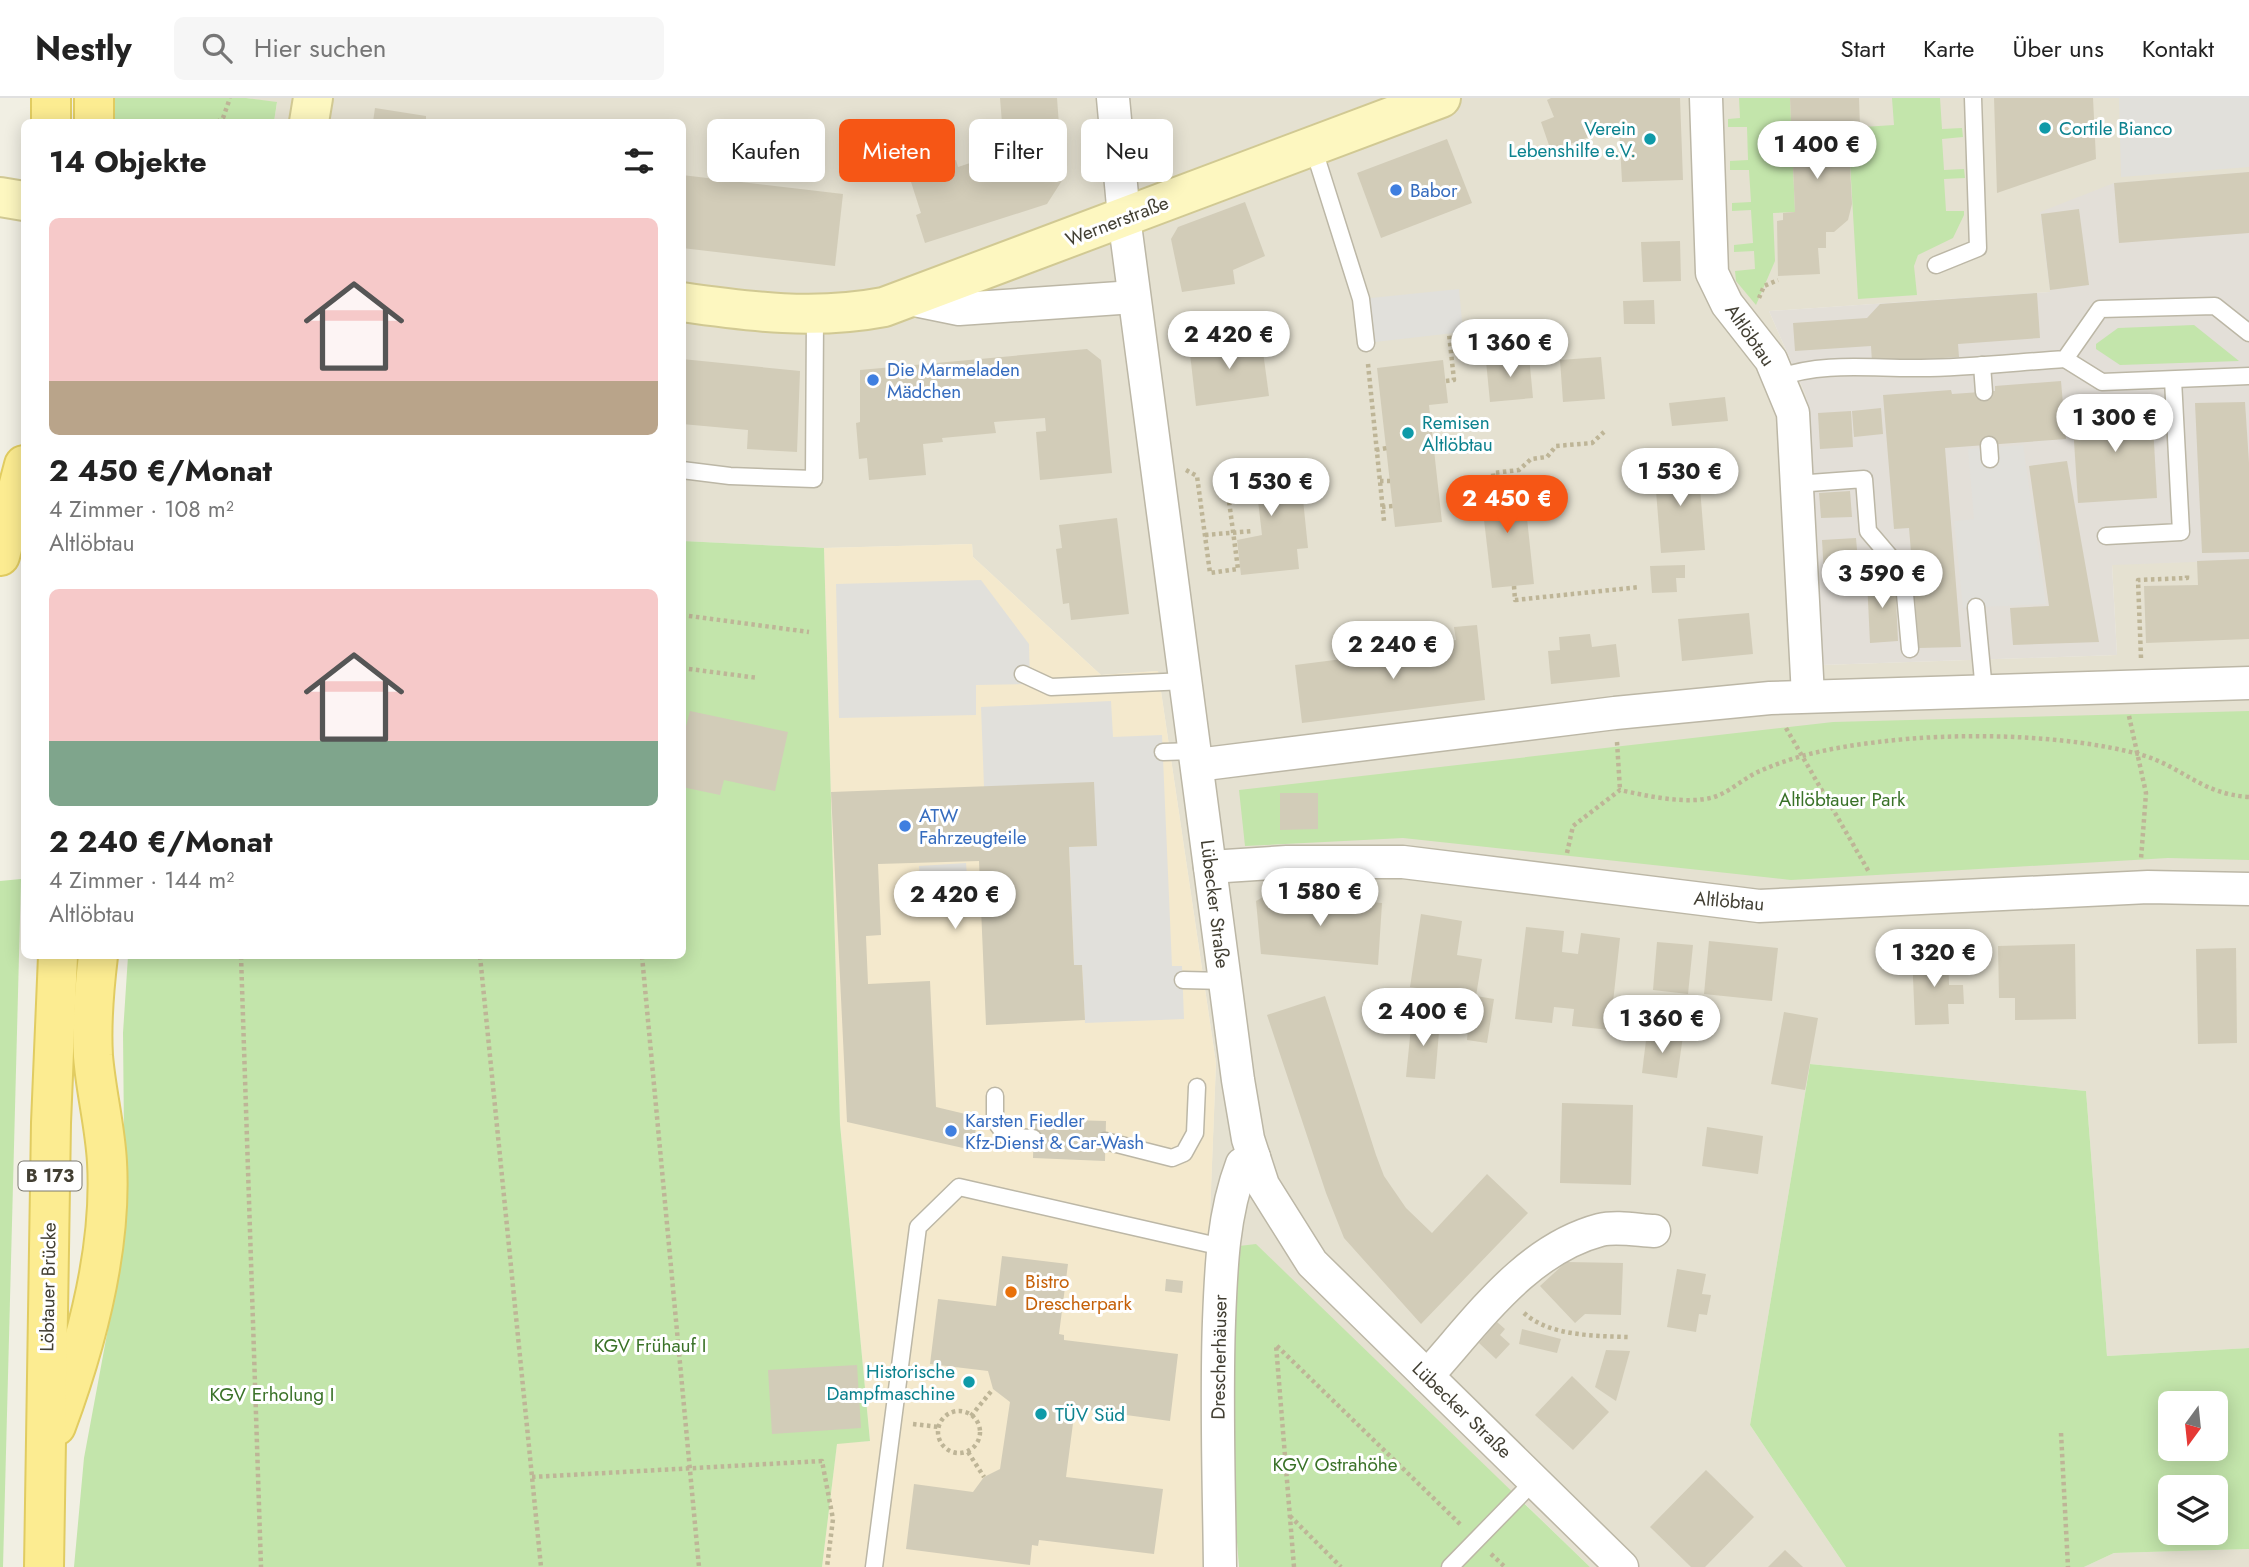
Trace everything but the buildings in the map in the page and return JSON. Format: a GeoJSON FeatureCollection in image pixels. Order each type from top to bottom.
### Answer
{"type":"FeatureCollection","features":[{"type":"Feature","properties":{"kind":"main road"},"geometry":{"type":"LineString","coordinates":[[51,98],[51,119]]}},
{"type":"Feature","properties":{"kind":"main road"},"geometry":{"type":"LineString","coordinates":[[94,98],[94,119]]}},
{"type":"Feature","properties":{"kind":"main road"},"geometry":{"type":"LineString","coordinates":[[0,556],[21,476]]}},
{"type":"Feature","properties":{"kind":"main road","name":"Löbtauer Brücke"},"geometry":{"type":"LineString","coordinates":[[46,1451],[58,959]]}},
{"type":"Feature","properties":{"kind":"main road"},"geometry":{"type":"LineString","coordinates":[[46,1451],[79,1356],[102,1245],[107,1206],[107,1161],[93,1055],[93,1003],[98,959]]}},
{"type":"Feature","properties":{"kind":"main road","name":"B 173"},"geometry":{"type":"LineString","coordinates":[[44,1567],[46,1451]]}},
{"type":"Feature","properties":{"kind":"street"},"geometry":{"type":"LineString","coordinates":[[310,119],[313,98]]}},
{"type":"Feature","properties":{"kind":"street","name":"Lübecker Straße"},"geometry":{"type":"LineString","coordinates":[[1113,98],[1134,297],[1241,1102],[1263,1185],[1312,1263],[1622,1567]]}},
{"type":"Feature","properties":{"kind":"street","name":"Wernerstraße"},"geometry":{"type":"LineString","coordinates":[[686,303],[757,313],[815,316],[853,313],[911,299],[1312,147],[1387,108],[1441,98]]}},
{"type":"Feature","properties":{"kind":"street","name":"Altlöbtau"},"geometry":{"type":"LineString","coordinates":[[1706,98],[1712,273],[1727,303],[1771,360],[1793,413],[1808,696]]}},
{"type":"Feature","properties":{"kind":"street"},"geometry":{"type":"LineString","coordinates":[[0,197],[21,200]]}},
{"type":"Feature","properties":{"kind":"street","name":"Wernerstraße"},"geometry":{"type":"LineString","coordinates":[[911,299],[959,309],[1134,297]]}},
{"type":"Feature","properties":{"kind":"street"},"geometry":{"type":"LineString","coordinates":[[1196,758],[1628,712],[1808,696],[2249,683]]}},
{"type":"Feature","properties":{"kind":"street","name":"Altlöbtau"},"geometry":{"type":"LineString","coordinates":[[1210,867],[1287,862],[1403,862],[1759,906],[2148,887],[2249,889]]}},
{"type":"Feature","properties":{"kind":"street","name":"Drescherhäuser"},"geometry":{"type":"LineString","coordinates":[[1220,1567],[1217,1387],[1222,1247],[1237,1175],[1242,1164],[1254,1157]]}},
{"type":"Feature","properties":{"kind":"street"},"geometry":{"type":"LineString","coordinates":[[1427,1376],[1532,1263],[1565,1243],[1602,1230],[1654,1231]]}},
{"type":"Feature","properties":{"kind":"lane"},"geometry":{"type":"LineString","coordinates":[[1936,265],[1978,248],[1973,98]]}},
{"type":"Feature","properties":{"kind":"lane"},"geometry":{"type":"LineString","coordinates":[[1312,147],[1361,299],[1366,343]]}},
{"type":"Feature","properties":{"kind":"lane"},"geometry":{"type":"LineString","coordinates":[[2065,359],[2100,309],[2215,306],[2249,333]]}},
{"type":"Feature","properties":{"kind":"lane"},"geometry":{"type":"LineString","coordinates":[[686,470],[730,476],[814,479],[815,316]]}},
{"type":"Feature","properties":{"kind":"lane"},"geometry":{"type":"LineString","coordinates":[[1778,378],[1796,372],[1855,367],[1923,368],[2065,359],[2102,382],[2249,376]]}},
{"type":"Feature","properties":{"kind":"lane"},"geometry":{"type":"LineString","coordinates":[[1982,365],[1984,392]]}},
{"type":"Feature","properties":{"kind":"lane"},"geometry":{"type":"LineString","coordinates":[[2106,536],[2180,532],[2173,380]]}},
{"type":"Feature","properties":{"kind":"lane"},"geometry":{"type":"LineString","coordinates":[[1796,484],[1864,479],[1868,531],[1903,572],[1910,649]]}},
{"type":"Feature","properties":{"kind":"lane"},"geometry":{"type":"LineString","coordinates":[[1976,607],[1984,691]]}},
{"type":"Feature","properties":{"kind":"lane"},"geometry":{"type":"LineString","coordinates":[[1023,674],[1051,687],[1186,681]]}},
{"type":"Feature","properties":{"kind":"lane"},"geometry":{"type":"LineString","coordinates":[[1163,752],[1196,758]]}},
{"type":"Feature","properties":{"kind":"lane"},"geometry":{"type":"LineString","coordinates":[[1183,980],[1225,981]]}},
{"type":"Feature","properties":{"kind":"lane"},"geometry":{"type":"LineString","coordinates":[[1105,1140],[1172,1158],[1184,1153],[1195,1133],[1197,1087]]}},
{"type":"Feature","properties":{"kind":"lane"},"geometry":{"type":"LineString","coordinates":[[995,1096],[995,1121],[1007,1137],[1033,1138]]}},
{"type":"Feature","properties":{"kind":"lane"},"geometry":{"type":"LineString","coordinates":[[874,1567],[918,1227],[959,1187],[1222,1247]]}},
{"type":"Feature","properties":{"kind":"lane"},"geometry":{"type":"LineString","coordinates":[[1450,1567],[1534,1481]]}},
{"type":"Feature","properties":{"kind":"path"},"geometry":{"type":"LineString","coordinates":[[222,119],[230,98]]}},
{"type":"Feature","properties":{"kind":"path"},"geometry":{"type":"LineString","coordinates":[[1446,381],[1454,380],[1449,334]]}},
{"type":"Feature","properties":{"kind":"path"},"geometry":{"type":"LineString","coordinates":[[1366,343],[1384,521]]}},
{"type":"Feature","properties":{"kind":"path"},"geometry":{"type":"LineString","coordinates":[[1370,388],[1380,387]]}},
{"type":"Feature","properties":{"kind":"path"},"geometry":{"type":"LineString","coordinates":[[1373,418],[1383,417]]}},
{"type":"Feature","properties":{"kind":"path"},"geometry":{"type":"LineString","coordinates":[[1494,484],[1493,473],[1519,470],[1531,459],[1547,457],[1556,446],[1592,443],[1604,432]]}},
{"type":"Feature","properties":{"kind":"path"},"geometry":{"type":"LineString","coordinates":[[1376,450],[1387,448]]}},
{"type":"Feature","properties":{"kind":"path"},"geometry":{"type":"LineString","coordinates":[[1157,470],[1191,470],[1197,476],[1210,573],[1238,569],[1229,501]]}},
{"type":"Feature","properties":{"kind":"path"},"geometry":{"type":"LineString","coordinates":[[1380,481],[1391,481]]}},
{"type":"Feature","properties":{"kind":"path"},"geometry":{"type":"LineString","coordinates":[[1382,507],[1393,506]]}},
{"type":"Feature","properties":{"kind":"path"},"geometry":{"type":"LineString","coordinates":[[1205,535],[1253,531]]}},
{"type":"Feature","properties":{"kind":"path"},"geometry":{"type":"LineString","coordinates":[[2143,686],[2138,580],[2187,578],[2187,574]]}},
{"type":"Feature","properties":{"kind":"path"},"geometry":{"type":"LineString","coordinates":[[1514,586],[1515,600],[1640,587]]}},
{"type":"Feature","properties":{"kind":"path"},"geometry":{"type":"LineString","coordinates":[[686,616],[809,632]]}},
{"type":"Feature","properties":{"kind":"path"},"geometry":{"type":"LineString","coordinates":[[686,669],[758,678]]}},
{"type":"Feature","properties":{"kind":"path"},"geometry":{"type":"LineString","coordinates":[[2131,724],[2146,793],[2140,850]]}},
{"type":"Feature","properties":{"kind":"path"},"geometry":{"type":"LineString","coordinates":[[1789,733],[1886,900]]}},
{"type":"Feature","properties":{"kind":"path"},"geometry":{"type":"LineString","coordinates":[[1561,881],[1573,826],[1620,790],[1661,799],[1714,797],[1758,772],[1802,754],[1881,742],[1965,738],[2074,741],[2161,761],[2196,785],[2234,796],[2249,797]]}},
{"type":"Feature","properties":{"kind":"path"},"geometry":{"type":"LineString","coordinates":[[1617,741],[1620,790]]}},
{"type":"Feature","properties":{"kind":"path"},"geometry":{"type":"LineString","coordinates":[[242,959],[261,1567]]}},
{"type":"Feature","properties":{"kind":"path"},"geometry":{"type":"LineString","coordinates":[[480,959],[541,1567]]}},
{"type":"Feature","properties":{"kind":"path"},"geometry":{"type":"LineString","coordinates":[[642,959],[699,1567]]}},
{"type":"Feature","properties":{"kind":"path"},"geometry":{"type":"LineString","coordinates":[[1503,1293],[1534,1322],[1587,1336],[1628,1337]]}},
{"type":"Feature","properties":{"kind":"path"},"geometry":{"type":"LineString","coordinates":[[1294,1567],[1276,1345],[1505,1567]]}},
{"type":"Feature","properties":{"kind":"path"},"geometry":{"type":"LineString","coordinates":[[971,1416],[993,1389]]}},
{"type":"Feature","properties":{"kind":"path"},"geometry":{"type":"LineString","coordinates":[[954,1412],[971,1416],[980,1434],[975,1447],[968,1452],[951,1452],[943,1445],[939,1427],[943,1419],[954,1412]]}},
{"type":"Feature","properties":{"kind":"path"},"geometry":{"type":"LineString","coordinates":[[2061,1433],[2068,1567]]}},
{"type":"Feature","properties":{"kind":"path"},"geometry":{"type":"LineString","coordinates":[[968,1452],[984,1477]]}},
{"type":"Feature","properties":{"kind":"path"},"geometry":{"type":"LineString","coordinates":[[532,1477],[822,1461],[833,1519],[827,1567]]}},
{"type":"Feature","properties":{"kind":"path"},"geometry":{"type":"LineString","coordinates":[[1290,1516],[1341,1567]]}},
{"type":"Feature","properties":{"kind":"shaded area"},"geometry":{"type":"Polygon","coordinates":[[[246,98],[2249,98],[2249,172],[2051,292],[1769,311],[1806,396],[1822,665],[2117,655],[2112,564],[2249,560],[2249,1348],[2107,1356],[2086,1091],[1810,1064],[1750,1425],[1846,1567],[1590,1567],[1519,1498],[1239,1246],[1209,1236],[1216,1063],[1158,671],[1101,675],[973,557],[972,544],[824,548],[686,541],[686,119],[274,119],[277,103],[246,98]]]}},
{"type":"Feature","properties":{"kind":"shaded area"},"geometry":{"type":"Polygon","coordinates":[[[2119,98],[2249,98],[2249,167],[2121,177],[2119,98]]]}},
{"type":"Feature","properties":{"kind":"shaded area"},"geometry":{"type":"Polygon","coordinates":[[[2249,172],[2249,560],[2112,565],[2117,655],[1822,665],[1806,396],[1769,311],[2050,292],[2040,212],[2114,183],[2249,172]]]}},
{"type":"Feature","properties":{"kind":"shaded area"},"geometry":{"type":"Polygon","coordinates":[[[1459,289],[1463,332],[1366,343],[1361,299],[1459,289]]]}},
{"type":"Feature","properties":{"kind":"shaded area"},"geometry":{"type":"Polygon","coordinates":[[[2023,445],[2046,604],[1963,608],[1954,521],[1974,519],[1968,449],[2023,445]]]}},
{"type":"Feature","properties":{"kind":"shaded area"},"geometry":{"type":"Polygon","coordinates":[[[972,544],[973,557],[1101,675],[1158,671],[1216,1063],[1209,1243],[1220,1567],[822,1567],[837,1443],[870,1441],[840,1124],[824,548],[972,544]]]}},
{"type":"Feature","properties":{"kind":"shaded area"},"geometry":{"type":"Polygon","coordinates":[[[981,580],[1029,644],[1030,684],[976,685],[976,715],[839,718],[836,584],[981,580]]]}},
{"type":"Feature","properties":{"kind":"shaded area"},"geometry":{"type":"Polygon","coordinates":[[[1111,701],[1113,737],[1162,735],[1172,966],[1182,966],[1184,1019],[1085,1023],[1082,965],[1074,965],[1069,847],[1097,846],[984,787],[981,707],[1111,701]]]}},
{"type":"Feature","properties":{"kind":"shaded area"},"geometry":{"type":"Polygon","coordinates":[[[966,863],[970,914],[922,917],[919,866],[966,863]]]}},
{"type":"Feature","properties":{"kind":"shaded area"},"geometry":{"type":"Polygon","coordinates":[[[2249,1549],[2249,1567],[2084,1567],[2114,1553],[2249,1549]]]}},
{"type":"Feature","properties":{"kind":"green space"},"geometry":{"type":"Polygon","coordinates":[[[112,98],[246,98],[277,102],[274,119],[111,119],[112,98]]]}},
{"type":"Feature","properties":{"kind":"green space"},"geometry":{"type":"Polygon","coordinates":[[[1739,98],[1790,98],[1795,212],[1773,213],[1775,261],[1756,305],[1736,281],[1735,271],[1755,269],[1754,251],[1734,252],[1734,245],[1753,243],[1751,210],[1732,211],[1732,203],[1751,202],[1749,170],[1730,170],[1730,161],[1748,160],[1747,127],[1728,127],[1728,119],[1740,118],[1739,98]]]}},
{"type":"Feature","properties":{"kind":"green space"},"geometry":{"type":"Polygon","coordinates":[[[1892,98],[1940,98],[1942,129],[1962,128],[1963,137],[1942,139],[1944,170],[1964,169],[1965,178],[1944,179],[1946,211],[1964,211],[1964,215],[1953,238],[1918,255],[1914,266],[1917,295],[1858,299],[1848,128],[1894,125],[1892,98]]]}},
{"type":"Feature","properties":{"kind":"green space"},"geometry":{"type":"Polygon","coordinates":[[[2194,325],[2239,361],[2120,365],[2096,349],[2096,344],[2118,328],[2194,325]]]}},
{"type":"Feature","properties":{"kind":"green space","name":"KGV Erholung I"},"geometry":{"type":"Polygon","coordinates":[[[686,541],[824,548],[840,1124],[870,1441],[837,1444],[822,1567],[74,1567],[84,1458],[125,1237],[123,1033],[128,959],[686,959],[686,541]]]}},
{"type":"Feature","properties":{"kind":"green space","name":"Altlöbtauer Park"},"geometry":{"type":"Polygon","coordinates":[[[2249,711],[2249,860],[2168,858],[1791,880],[1403,838],[1245,846],[1239,790],[1833,722],[2249,711]]]}},
{"type":"Feature","properties":{"kind":"green space"},"geometry":{"type":"Polygon","coordinates":[[[21,879],[3,1567],[0,1567],[0,881],[21,879]]]}},
{"type":"Feature","properties":{"kind":"green space"},"geometry":{"type":"Polygon","coordinates":[[[1810,1064],[2086,1091],[2107,1356],[2249,1348],[2249,1549],[2114,1553],[2084,1567],[1846,1567],[1750,1425],[1810,1064]]]}},
{"type":"Feature","properties":{"kind":"green space","name":"KGV Ostrahöhe"},"geometry":{"type":"Polygon","coordinates":[[[1256,1244],[1590,1567],[1239,1567],[1224,1379],[1239,1246],[1256,1244]]]}},
{"type":"Feature","properties":{"kind":"place","name":"Cortile Bianco"},"geometry":{"type":"Point","coordinates":[2045,128]}},
{"type":"Feature","properties":{"kind":"place","name":"Verein Lebenshilfe e.V."},"geometry":{"type":"Point","coordinates":[1650,139]}},
{"type":"Feature","properties":{"kind":"place","name":"Babor"},"geometry":{"type":"Point","coordinates":[1396,190]}},
{"type":"Feature","properties":{"kind":"place","name":"Die Marmeladen Mädchen"},"geometry":{"type":"Point","coordinates":[873,380]}},
{"type":"Feature","properties":{"kind":"place","name":"Remisen Altlöbtau"},"geometry":{"type":"Point","coordinates":[1408,433]}},
{"type":"Feature","properties":{"kind":"place","name":"ATW Fahrzeugteile"},"geometry":{"type":"Point","coordinates":[905,826]}},
{"type":"Feature","properties":{"kind":"place","name":"Karsten Fiedler Kfz-Dienst & Car-Wash"},"geometry":{"type":"Point","coordinates":[951,1131]}},
{"type":"Feature","properties":{"kind":"place","name":"Bistro Drescherpark"},"geometry":{"type":"Point","coordinates":[1011,1292]}},
{"type":"Feature","properties":{"kind":"place","name":"Historische Dampfmaschine"},"geometry":{"type":"Point","coordinates":[969,1382]}},
{"type":"Feature","properties":{"kind":"place","name":"TÜV Süd"},"geometry":{"type":"Point","coordinates":[1041,1414]}},
{"type":"Feature","properties":{"kind":"park label","name":"KGV Frühauf I"},"geometry":{"type":"Point","coordinates":[650,1345]}}]}
